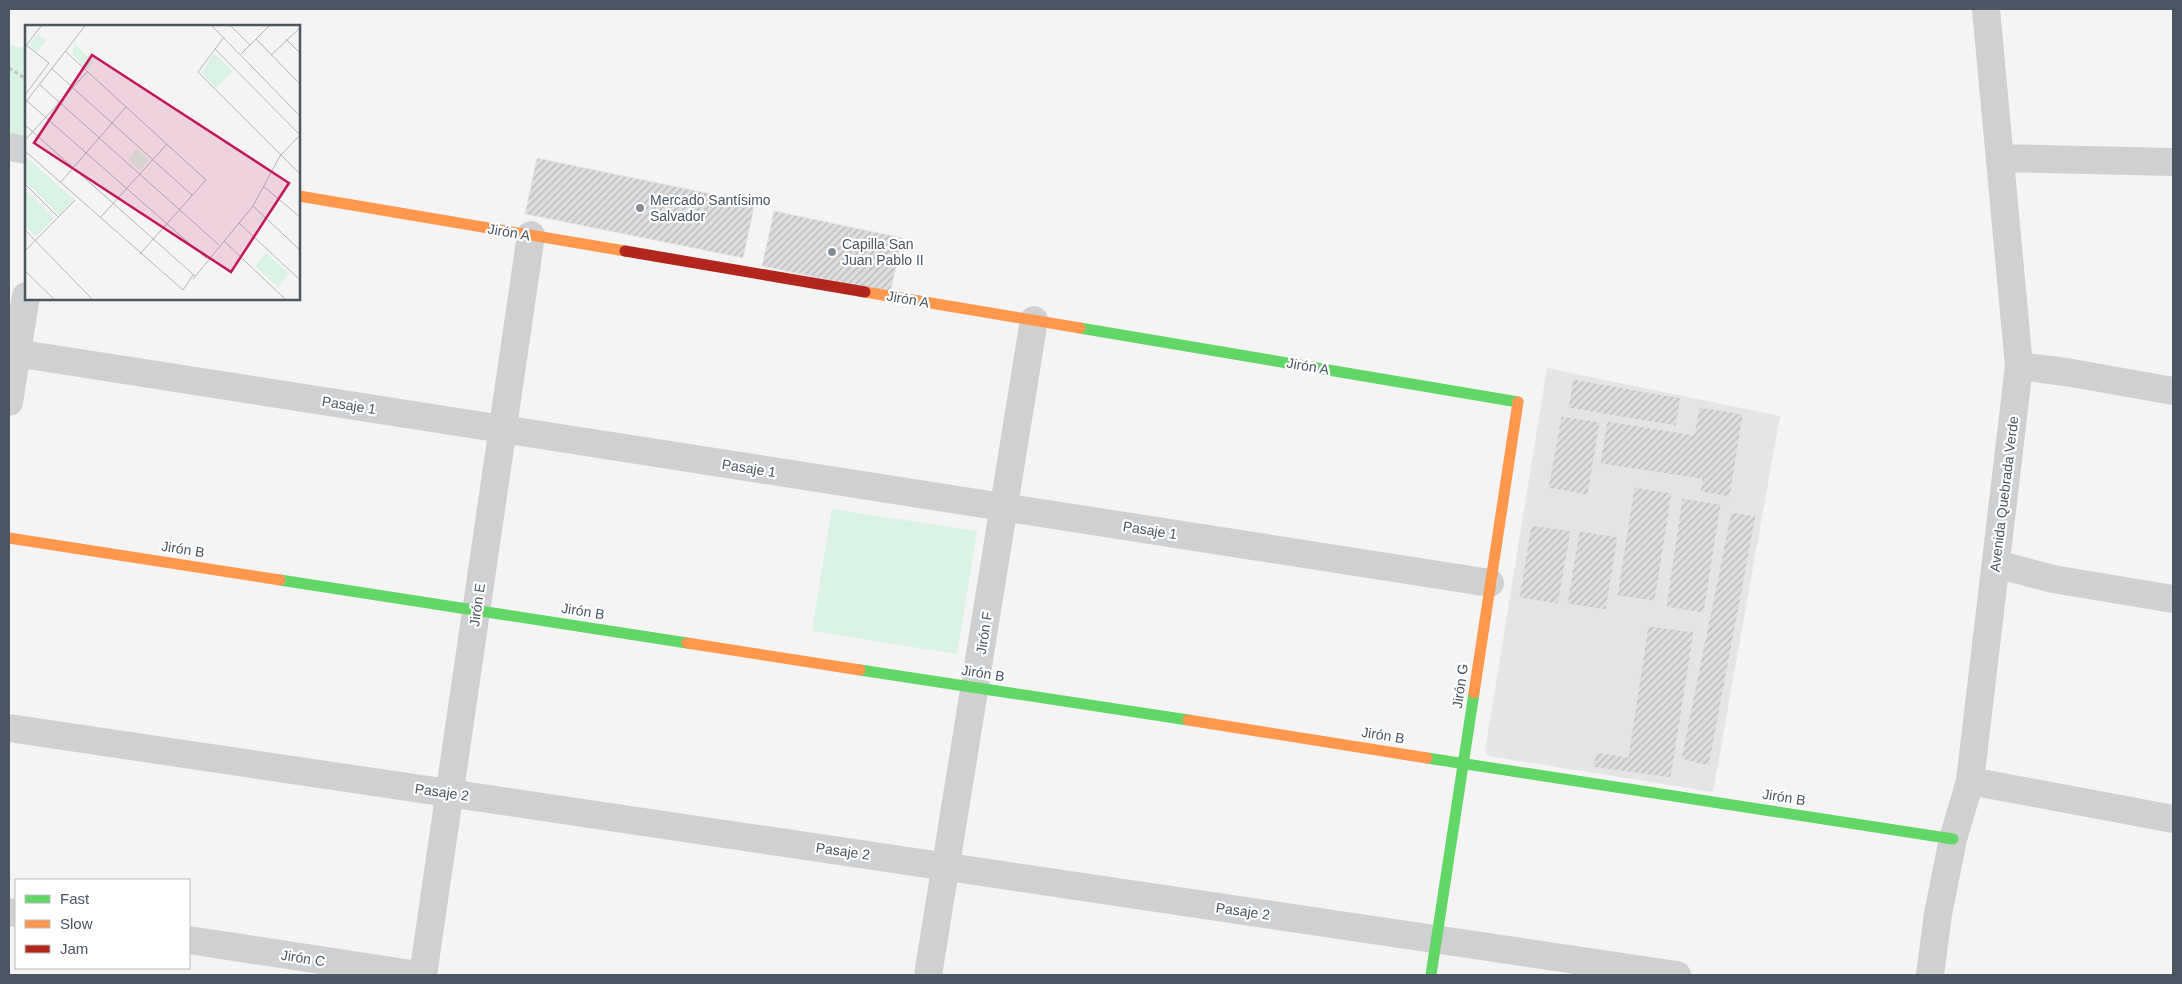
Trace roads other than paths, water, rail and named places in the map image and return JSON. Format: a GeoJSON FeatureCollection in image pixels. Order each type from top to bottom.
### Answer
{"type":"FeatureCollection","features":[{"type":"Feature","properties":{"kind":"street","name":"Avenida Quebrada Verde"},"geometry":{"type":"LineString","coordinates":[[1930,975],[1938,914],[1953,839],[1970,781],[2019,366],[1986,9]]}},
{"type":"Feature","properties":{"kind":"street"},"geometry":{"type":"LineString","coordinates":[[9,147],[25,150]]}},
{"type":"Feature","properties":{"kind":"street"},"geometry":{"type":"LineString","coordinates":[[2000,158],[2173,162]]}},
{"type":"Feature","properties":{"kind":"street","name":"Jirón A"},"geometry":{"type":"LineString","coordinates":[[300,196],[1518,402]]}},
{"type":"Feature","properties":{"kind":"street","name":"Jirón E"},"geometry":{"type":"LineString","coordinates":[[423,975],[532,235]]}},
{"type":"Feature","properties":{"kind":"street"},"geometry":{"type":"LineString","coordinates":[[9,402],[13,353],[25,300]]}},
{"type":"Feature","properties":{"kind":"street","name":"Jirón F"},"geometry":{"type":"LineString","coordinates":[[928,975],[1034,320]]}},
{"type":"Feature","properties":{"kind":"street","name":"Pasaje 1"},"geometry":{"type":"LineString","coordinates":[[13,353],[1490,583]]}},
{"type":"Feature","properties":{"kind":"street"},"geometry":{"type":"LineString","coordinates":[[2019,366],[2072,372],[2173,391]]}},
{"type":"Feature","properties":{"kind":"street","name":"Jirón G"},"geometry":{"type":"LineString","coordinates":[[1432,975],[1518,402]]}},
{"type":"Feature","properties":{"kind":"street","name":"Jirón B"},"geometry":{"type":"LineString","coordinates":[[9,538],[1953,839]]}},
{"type":"Feature","properties":{"kind":"street"},"geometry":{"type":"LineString","coordinates":[[1996,564],[2053,579],[2173,599]]}},
{"type":"Feature","properties":{"kind":"street","name":"Pasaje 2"},"geometry":{"type":"LineString","coordinates":[[9,728],[1677,975]]}},
{"type":"Feature","properties":{"kind":"street"},"geometry":{"type":"LineString","coordinates":[[1970,781],[2173,819]]}},
{"type":"Feature","properties":{"kind":"street","name":"Jirón C"},"geometry":{"type":"LineString","coordinates":[[190,940],[418,975]]}},
{"type":"Feature","properties":{"kind":"place","name":"Mercado Santísimo Salvador"},"geometry":{"type":"Point","coordinates":[640,208]}},
{"type":"Feature","properties":{"kind":"place","name":"Capilla San Juan Pablo II"},"geometry":{"type":"Point","coordinates":[832,252]}}]}
